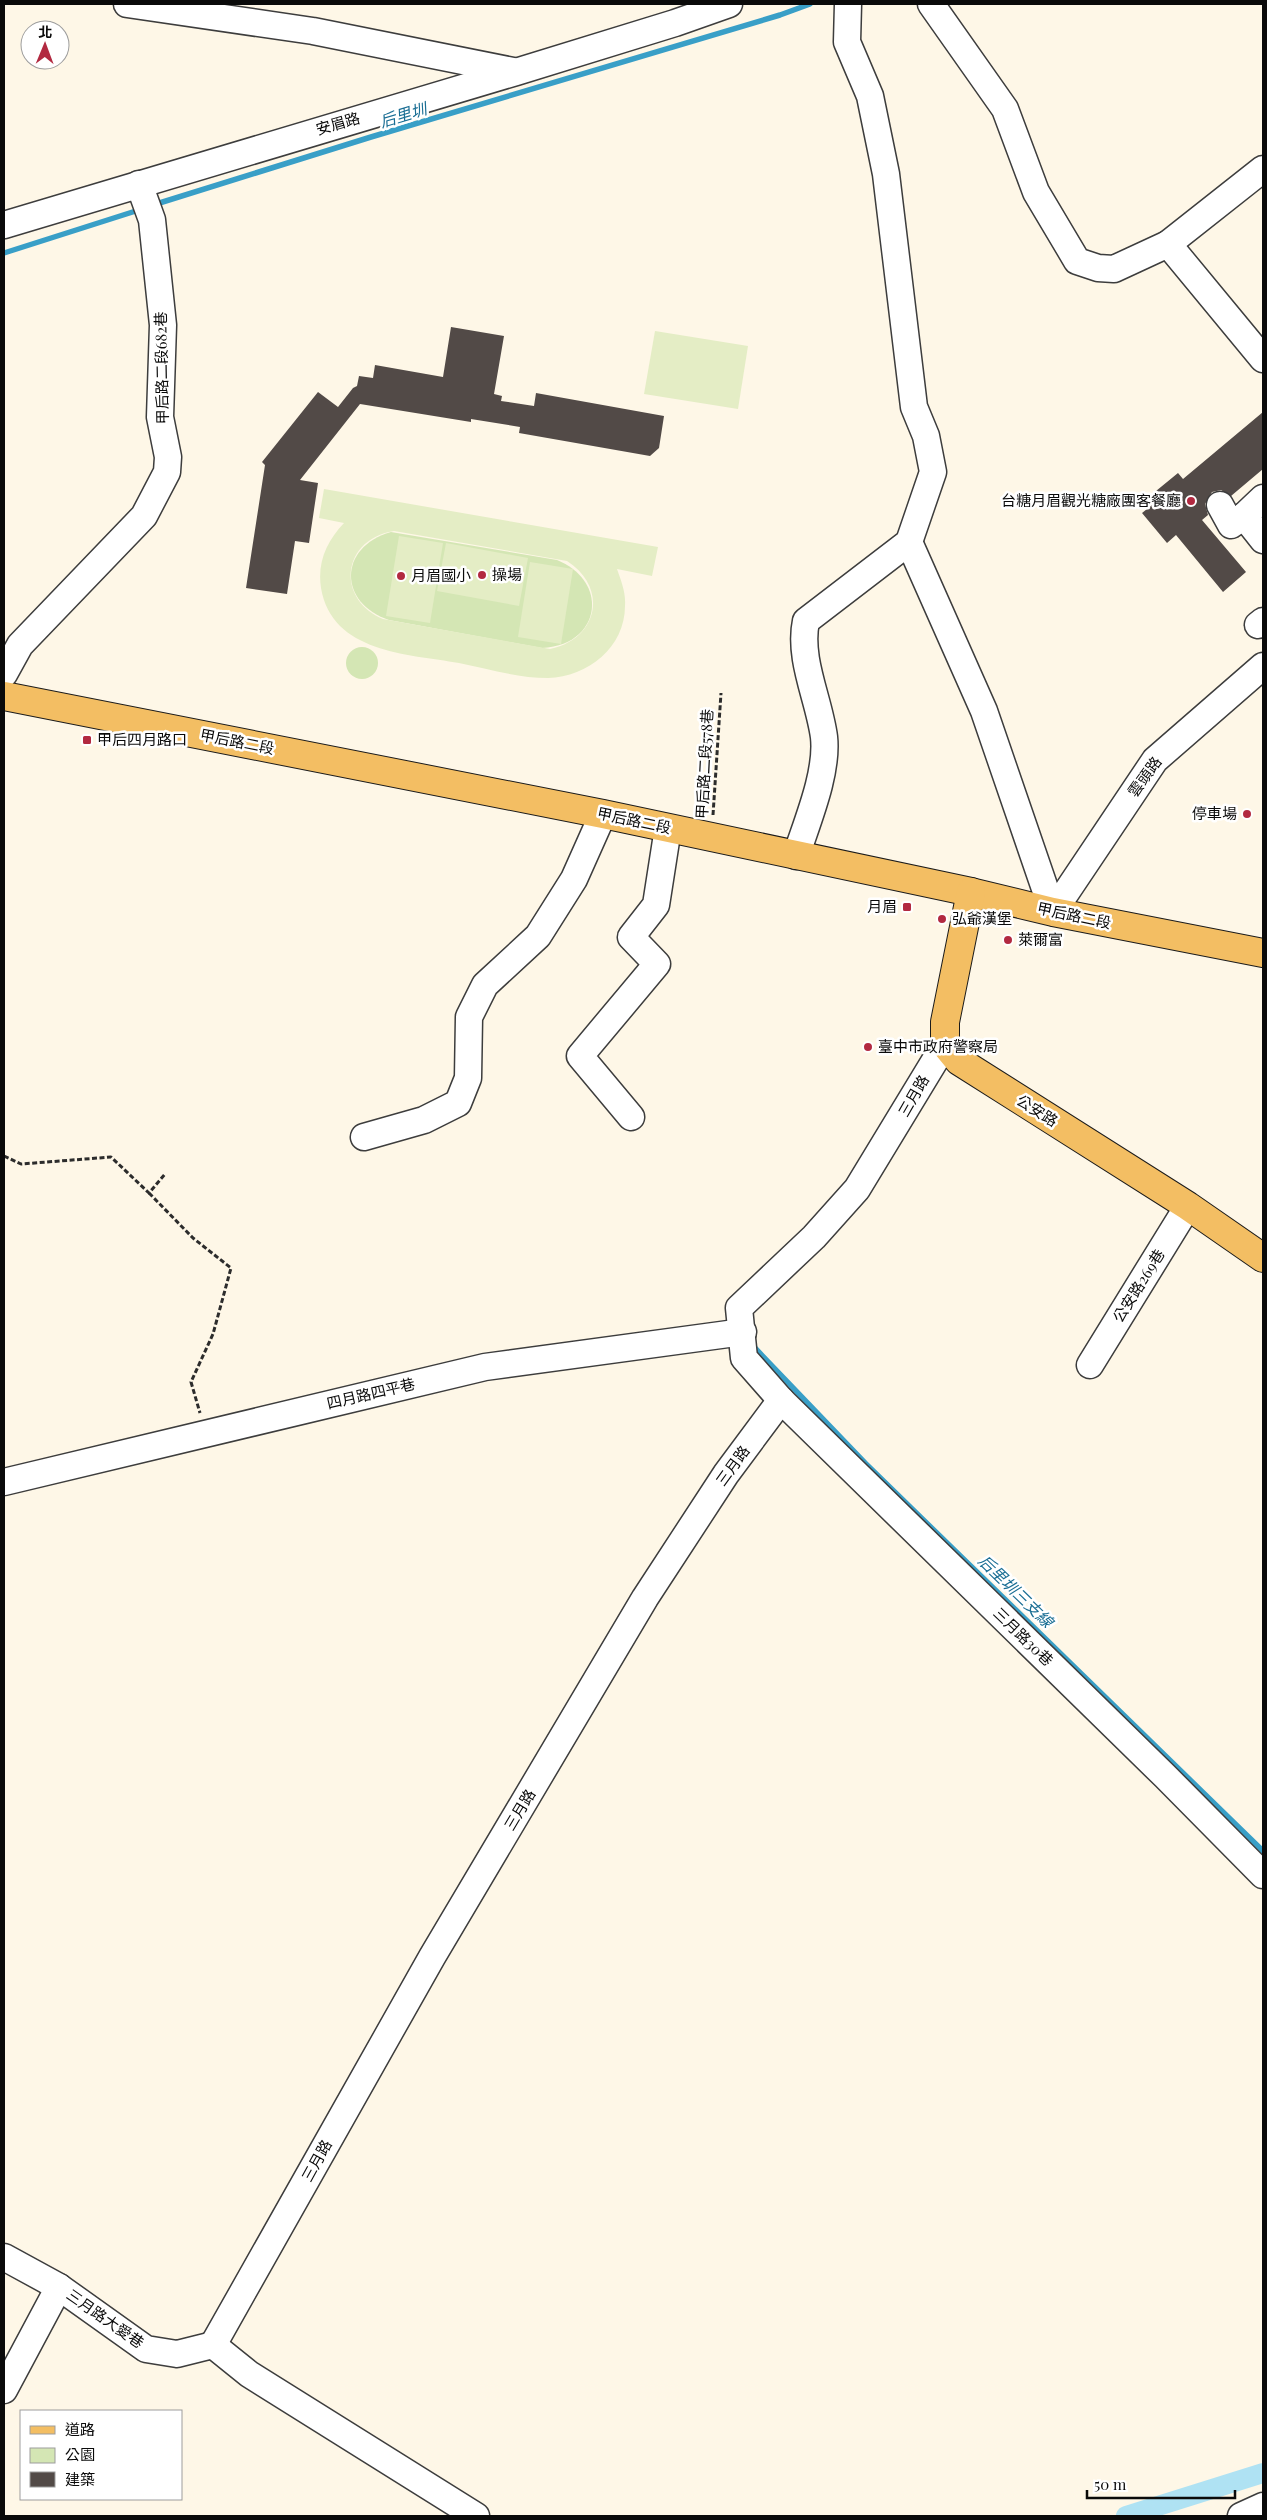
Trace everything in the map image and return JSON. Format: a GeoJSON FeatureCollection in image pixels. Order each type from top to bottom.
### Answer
{"type":"FeatureCollection","features":[{"type":"Feature","properties":{"kind":"main road","name":"甲后路二段"},"geometry":{"type":"LineString","coordinates":[[4,696],[602,814],[971,892],[1053,912],[1263,953]]}},
{"type":"Feature","properties":{"kind":"main road"},"geometry":{"type":"LineString","coordinates":[[944,1044],[946,1022],[971,892]]}},
{"type":"Feature","properties":{"kind":"main road","name":"公安路"},"geometry":{"type":"LineString","coordinates":[[944,1044],[959,1061],[1188,1206],[1263,1258]]}},
{"type":"Feature","properties":{"kind":"street"},"geometry":{"type":"LineString","coordinates":[[127,4],[313,31],[516,72]]}},
{"type":"Feature","properties":{"kind":"street","name":"安眉路"},"geometry":{"type":"LineString","coordinates":[[4,225],[516,72],[675,23],[729,4]]}},
{"type":"Feature","properties":{"kind":"street"},"geometry":{"type":"LineString","coordinates":[[796,856],[821,776],[824,739],[802,639],[806,621],[909,542],[933,472],[926,436],[914,407],[882,154],[870,96],[847,42],[848,4]]}},
{"type":"Feature","properties":{"kind":"street"},"geometry":{"type":"LineString","coordinates":[[931,4],[1005,109],[1036,192],[1077,261],[1098,268],[1114,269],[1168,244],[1263,169]]}},
{"type":"Feature","properties":{"kind":"street","name":"甲后路二段682巷"},"geometry":{"type":"LineString","coordinates":[[4,674],[20,645],[144,516],[167,472],[168,457],[160,417],[162,315],[152,220],[139,184]]}},
{"type":"Feature","properties":{"kind":"street"},"geometry":{"type":"LineString","coordinates":[[1168,244],[1263,359]]}},
{"type":"Feature","properties":{"kind":"street"},"geometry":{"type":"LineString","coordinates":[[1220,505],[1231,525],[1244,516],[1263,498]]}},
{"type":"Feature","properties":{"kind":"street"},"geometry":{"type":"LineString","coordinates":[[1244,516],[1263,540]]}},
{"type":"Feature","properties":{"kind":"street"},"geometry":{"type":"LineString","coordinates":[[909,542],[984,711],[1053,912]]}},
{"type":"Feature","properties":{"kind":"street","name":"雲頭路"},"geometry":{"type":"LineString","coordinates":[[1053,912],[1155,760],[1263,666]]}},
{"type":"Feature","properties":{"kind":"street"},"geometry":{"type":"LineString","coordinates":[[364,1137],[424,1120],[458,1102],[468,1078],[469,1018],[485,985],[538,936],[574,879],[602,814]]}},
{"type":"Feature","properties":{"kind":"street"},"geometry":{"type":"LineString","coordinates":[[631,1117],[580,1056],[657,964],[631,937],[656,906],[668,828]]}},
{"type":"Feature","properties":{"kind":"street","name":"三月路"},"geometry":{"type":"LineString","coordinates":[[213,2345],[432,1957],[645,1598],[726,1474],[781,1400],[744,1358],[743,1332],[739,1308],[814,1237],[857,1189],[944,1044]]}},
{"type":"Feature","properties":{"kind":"street","name":"公安路269巷"},"geometry":{"type":"LineString","coordinates":[[1090,1365],[1188,1206]]}},
{"type":"Feature","properties":{"kind":"street","name":"四月路四平巷"},"geometry":{"type":"LineString","coordinates":[[4,1482],[486,1367],[743,1332]]}},
{"type":"Feature","properties":{"kind":"street","name":"三月路30巷"},"geometry":{"type":"LineString","coordinates":[[781,1400],[1158,1769],[1263,1875]]}},
{"type":"Feature","properties":{"kind":"street","name":"三月路大愛巷"},"geometry":{"type":"LineString","coordinates":[[4,2257],[59,2286],[146,2349],[177,2354],[213,2345]]}},
{"type":"Feature","properties":{"kind":"street"},"geometry":{"type":"LineString","coordinates":[[4,2390],[59,2286]]}},
{"type":"Feature","properties":{"kind":"street"},"geometry":{"type":"LineString","coordinates":[[213,2345],[249,2374],[476,2516]]}},
{"type":"Feature","properties":{"kind":"street"},"geometry":{"type":"LineString","coordinates":[[1241,2516],[1263,2506]]}},
{"type":"Feature","properties":{"kind":"path","name":"甲后路二段578巷"},"geometry":{"type":"LineString","coordinates":[[712,837],[721,693]]}},
{"type":"Feature","properties":{"kind":"path"},"geometry":{"type":"LineString","coordinates":[[4,1156],[21,1164],[111,1157],[193,1238],[231,1268],[213,1334],[190,1382],[207,1433]]}},
{"type":"Feature","properties":{"kind":"path"},"geometry":{"type":"LineString","coordinates":[[149,1193],[165,1174]]}},
{"type":"Feature","properties":{"kind":"green space"},"geometry":{"type":"Polygon","coordinates":[[[655,331],[748,346],[738,409],[644,394],[655,331]]]}},
{"type":"Feature","properties":{"kind":"green space"},"geometry":{"type":"Polygon","coordinates":[[[324,489],[658,547],[652,576],[617,569],[625,596],[623,621],[619,634],[602,657],[590,666],[577,672],[563,676],[537,678],[417,657],[375,646],[356,638],[340,626],[328,610],[321,588],[322,561],[328,545],[344,523],[319,518],[324,489]],[[394,531],[377,536],[364,545],[355,557],[351,570],[352,584],[357,598],[368,610],[383,619],[550,649],[566,643],[579,635],[588,624],[592,611],[593,598],[589,585],[580,572],[567,561],[394,531]]]}},
{"type":"Feature","properties":{"kind":"green space"},"geometry":{"type":"Polygon","coordinates":[[[391,532],[557,560],[574,570],[586,583],[591,597],[592,612],[586,625],[576,636],[562,645],[542,648],[389,620],[372,612],[360,601],[353,589],[351,575],[354,562],[361,550],[374,539],[391,532]]]}},
{"type":"Feature","properties":{"kind":"green space"},"geometry":{"type":"Polygon","coordinates":[[[399,536],[443,543],[430,623],[386,616],[399,536]]]}},
{"type":"Feature","properties":{"kind":"green space","name":"操場"},"geometry":{"type":"Polygon","coordinates":[[[446,543],[528,558],[519,606],[437,591],[446,543]]]}},
{"type":"Feature","properties":{"kind":"green space"},"geometry":{"type":"Polygon","coordinates":[[[530,562],[573,569],[561,644],[518,637],[530,562]]]}},
{"type":"Feature","properties":{"kind":"green space"},"geometry":{"type":"Polygon","coordinates":[[[362,647],[368,648],[373,652],[377,657],[377,669],[373,674],[368,678],[362,679],[356,678],[351,674],[347,669],[346,663],[347,657],[351,652],[356,648],[362,647]]]}},
{"type":"Feature","properties":{"kind":"building"},"geometry":{"type":"Polygon","coordinates":[[[451,327],[504,336],[494,394],[502,396],[501,401],[534,406],[536,393],[664,416],[659,448],[650,456],[519,433],[520,427],[471,419],[471,422],[360,404],[300,480],[318,483],[309,543],[295,541],[287,594],[246,588],[265,465],[262,462],[318,392],[338,407],[353,388],[357,386],[359,376],[373,378],[375,365],[443,377],[451,327]]]}},
{"type":"Feature","properties":{"kind":"building","name":"台糖月眉觀光糖廠團客餐廳"},"geometry":{"type":"Polygon","coordinates":[[[1263,412],[1263,469],[1231,496],[1221,490],[1212,492],[1205,504],[1208,515],[1202,520],[1246,572],[1223,592],[1176,535],[1167,543],[1142,513],[1162,497],[1156,491],[1178,473],[1183,479],[1263,412]]]}},
{"type":"Feature","properties":{"kind":"waterway","name":"后里圳"},"geometry":{"type":"LineString","coordinates":[[153,205],[371,137],[780,15],[810,4]]}},
{"type":"Feature","properties":{"kind":"waterway","name":"后里圳"},"geometry":{"type":"LineString","coordinates":[[4,253],[142,209]]}},
{"type":"Feature","properties":{"kind":"waterway","name":"后里圳三支線"},"geometry":{"type":"LineString","coordinates":[[754,1347],[865,1463],[1263,1851]]}},
{"type":"Feature","properties":{"kind":"waterway"},"geometry":{"type":"LineString","coordinates":[[1126,2516],[1263,2473]]}},
{"type":"Feature","properties":{"kind":"place","name":"台糖月眉觀光糖廠團客餐廳"},"geometry":{"type":"Point","coordinates":[1191,501]}},
{"type":"Feature","properties":{"kind":"place","name":"操場"},"geometry":{"type":"Point","coordinates":[482,575]}},
{"type":"Feature","properties":{"kind":"place","name":"月眉國小"},"geometry":{"type":"Point","coordinates":[401,576]}},
{"type":"Feature","properties":{"kind":"place","name":"甲后四月路口"},"geometry":{"type":"Point","coordinates":[87,740]}},
{"type":"Feature","properties":{"kind":"place","name":"停車場"},"geometry":{"type":"Point","coordinates":[1247,814]}},
{"type":"Feature","properties":{"kind":"place","name":"月眉"},"geometry":{"type":"Point","coordinates":[907,907]}},
{"type":"Feature","properties":{"kind":"place","name":"弘爺漢堡"},"geometry":{"type":"Point","coordinates":[942,919]}},
{"type":"Feature","properties":{"kind":"place","name":"萊爾富"},"geometry":{"type":"Point","coordinates":[1008,940]}},
{"type":"Feature","properties":{"kind":"place","name":"臺中市政府警察局"},"geometry":{"type":"Point","coordinates":[868,1047]}}]}
